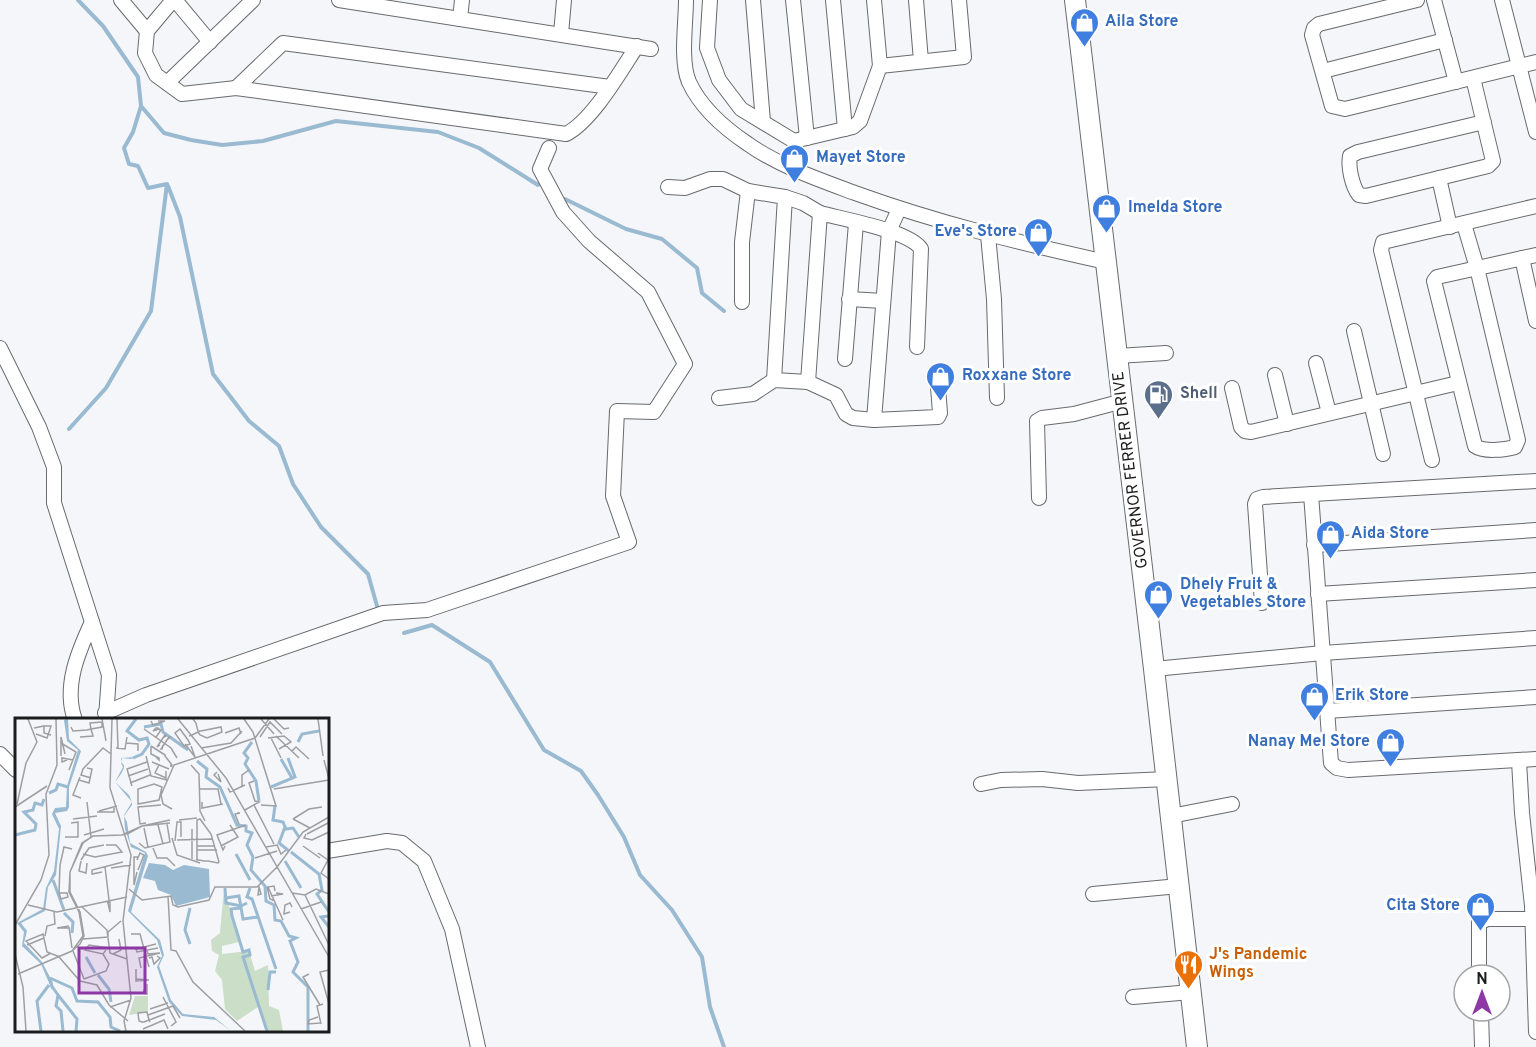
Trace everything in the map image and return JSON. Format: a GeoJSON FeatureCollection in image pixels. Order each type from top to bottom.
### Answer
{"type":"FeatureCollection","features":[{"type":"Feature","properties":{"kind":"main road","name":"GOVERNOR FERRER DRIVE"},"geometry":{"type":"LineString","coordinates":[[1075,0],[1197,1047]]}},
{"type":"Feature","properties":{"kind":"street"},"geometry":{"type":"LineString","coordinates":[[121,0],[147,31]]}},
{"type":"Feature","properties":{"kind":"street"},"geometry":{"type":"LineString","coordinates":[[210,42],[174,0],[147,31],[145,53],[156,75],[182,94],[236,88],[566,135],[577,128],[644,47],[339,0]]}},
{"type":"Feature","properties":{"kind":"street"},"geometry":{"type":"LineString","coordinates":[[167,83],[253,0]]}},
{"type":"Feature","properties":{"kind":"street"},"geometry":{"type":"LineString","coordinates":[[460,19],[462,0]]}},
{"type":"Feature","properties":{"kind":"street"},"geometry":{"type":"LineString","coordinates":[[561,34],[564,0]]}},
{"type":"Feature","properties":{"kind":"street"},"geometry":{"type":"LineString","coordinates":[[686,0],[685,63],[688,80],[710,114],[748,144],[809,176],[899,209],[988,235],[1106,262]]}},
{"type":"Feature","properties":{"kind":"street"},"geometry":{"type":"LineString","coordinates":[[710,0],[707,48],[719,80],[741,109],[794,141],[853,127],[860,121],[880,66],[874,0]]}},
{"type":"Feature","properties":{"kind":"street"},"geometry":{"type":"LineString","coordinates":[[753,0],[763,122]]}},
{"type":"Feature","properties":{"kind":"street"},"geometry":{"type":"LineString","coordinates":[[793,0],[807,138]]}},
{"type":"Feature","properties":{"kind":"street"},"geometry":{"type":"LineString","coordinates":[[832,0],[845,129]]}},
{"type":"Feature","properties":{"kind":"street"},"geometry":{"type":"LineString","coordinates":[[916,0],[921,62]]}},
{"type":"Feature","properties":{"kind":"street"},"geometry":{"type":"LineString","coordinates":[[880,66],[964,57],[959,0]]}},
{"type":"Feature","properties":{"kind":"street"},"geometry":{"type":"LineString","coordinates":[[1417,0],[1319,24],[1314,28],[1312,35],[1332,106],[1345,109],[1536,62]]}},
{"type":"Feature","properties":{"kind":"street"},"geometry":{"type":"LineString","coordinates":[[1434,0],[1456,82]]}},
{"type":"Feature","properties":{"kind":"street"},"geometry":{"type":"LineString","coordinates":[[1502,0],[1536,132]]}},
{"type":"Feature","properties":{"kind":"street"},"geometry":{"type":"LineString","coordinates":[[1323,72],[1445,40]]}},
{"type":"Feature","properties":{"kind":"street"},"geometry":{"type":"LineString","coordinates":[[236,88],[283,43],[610,87]]}},
{"type":"Feature","properties":{"kind":"street"},"geometry":{"type":"LineString","coordinates":[[1473,78],[1484,122],[1492,161],[1488,166],[1366,196],[1359,195],[1356,190],[1348,163],[1350,156],[1358,152],[1484,122]]}},
{"type":"Feature","properties":{"kind":"street"},"geometry":{"type":"LineString","coordinates":[[106,716],[146,694],[383,613],[427,610],[629,542],[613,496],[617,411],[654,412],[685,364],[648,292],[590,241],[563,212],[540,169],[549,148]]}},
{"type":"Feature","properties":{"kind":"street"},"geometry":{"type":"LineString","coordinates":[[1439,178],[1457,226],[1477,267],[1518,440],[1515,447],[1510,449],[1479,449],[1474,446],[1434,281],[1437,277],[1477,267],[1536,255]]}},
{"type":"Feature","properties":{"kind":"street"},"geometry":{"type":"LineString","coordinates":[[668,188],[685,188],[710,179],[723,179],[748,191],[785,197],[803,203],[820,213],[889,231],[918,243],[921,249],[917,347]]}},
{"type":"Feature","properties":{"kind":"street"},"geometry":{"type":"LineString","coordinates":[[742,302],[742,242],[748,191]]}},
{"type":"Feature","properties":{"kind":"street"},"geometry":{"type":"LineString","coordinates":[[774,381],[785,197]]}},
{"type":"Feature","properties":{"kind":"street"},"geometry":{"type":"LineString","coordinates":[[1432,460],[1381,250],[1383,242],[1536,206]]}},
{"type":"Feature","properties":{"kind":"street"},"geometry":{"type":"LineString","coordinates":[[874,420],[889,231],[899,209]]}},
{"type":"Feature","properties":{"kind":"street"},"geometry":{"type":"LineString","coordinates":[[808,382],[820,213]]}},
{"type":"Feature","properties":{"kind":"street"},"geometry":{"type":"LineString","coordinates":[[845,359],[856,223]]}},
{"type":"Feature","properties":{"kind":"street"},"geometry":{"type":"LineString","coordinates":[[988,235],[994,299],[997,398]]}},
{"type":"Feature","properties":{"kind":"street"},"geometry":{"type":"LineString","coordinates":[[1522,258],[1536,321]]}},
{"type":"Feature","properties":{"kind":"street"},"geometry":{"type":"LineString","coordinates":[[849,299],[883,301]]}},
{"type":"Feature","properties":{"kind":"street"},"geometry":{"type":"LineString","coordinates":[[1354,331],[1383,454]]}},
{"type":"Feature","properties":{"kind":"street"},"geometry":{"type":"LineString","coordinates":[[0,348],[39,427],[54,467],[54,504],[109,675],[106,716]]}},
{"type":"Feature","properties":{"kind":"street"},"geometry":{"type":"LineString","coordinates":[[1117,356],[1166,353]]}},
{"type":"Feature","properties":{"kind":"street"},"geometry":{"type":"LineString","coordinates":[[1316,363],[1329,413]]}},
{"type":"Feature","properties":{"kind":"street"},"geometry":{"type":"LineString","coordinates":[[719,398],[753,394],[774,381],[808,382],[836,395],[846,414],[853,418],[874,420],[938,417],[940,413],[937,374]]}},
{"type":"Feature","properties":{"kind":"street"},"geometry":{"type":"LineString","coordinates":[[1275,375],[1287,424]]}},
{"type":"Feature","properties":{"kind":"street"},"geometry":{"type":"LineString","coordinates":[[1232,387],[1241,427],[1251,432],[1458,383]]}},
{"type":"Feature","properties":{"kind":"street"},"geometry":{"type":"LineString","coordinates":[[1039,498],[1037,421],[1123,401]]}},
{"type":"Feature","properties":{"kind":"street"},"geometry":{"type":"LineString","coordinates":[[1262,603],[1255,504],[1257,499],[1536,481]]}},
{"type":"Feature","properties":{"kind":"street"},"geometry":{"type":"LineString","coordinates":[[1311,494],[1331,763],[1337,768],[1348,770],[1536,759]]}},
{"type":"Feature","properties":{"kind":"street"},"geometry":{"type":"LineString","coordinates":[[1314,545],[1536,530]]}},
{"type":"Feature","properties":{"kind":"street"},"geometry":{"type":"LineString","coordinates":[[1318,594],[1536,580]]}},
{"type":"Feature","properties":{"kind":"street"},"geometry":{"type":"LineString","coordinates":[[74,718],[69,693],[78,651],[92,622]]}},
{"type":"Feature","properties":{"kind":"street"},"geometry":{"type":"LineString","coordinates":[[1154,669],[1323,653],[1536,638]]}},
{"type":"Feature","properties":{"kind":"street"},"geometry":{"type":"LineString","coordinates":[[1327,711],[1536,697]]}},
{"type":"Feature","properties":{"kind":"street"},"geometry":{"type":"LineString","coordinates":[[0,754],[15,769]]}},
{"type":"Feature","properties":{"kind":"street"},"geometry":{"type":"LineString","coordinates":[[1519,760],[1529,812],[1536,1032]]}},
{"type":"Feature","properties":{"kind":"street"},"geometry":{"type":"LineString","coordinates":[[981,784],[1002,780],[1042,779],[1078,783],[1167,779]]}},
{"type":"Feature","properties":{"kind":"street"},"geometry":{"type":"LineString","coordinates":[[1171,816],[1232,804]]}},
{"type":"Feature","properties":{"kind":"street"},"geometry":{"type":"LineString","coordinates":[[328,851],[387,841],[402,843],[424,861],[452,929],[478,1047]]}},
{"type":"Feature","properties":{"kind":"street"},"geometry":{"type":"LineString","coordinates":[[1093,894],[1179,886]]}},
{"type":"Feature","properties":{"kind":"street"},"geometry":{"type":"LineString","coordinates":[[1479,963],[1479,923],[1487,919],[1533,919]]}},
{"type":"Feature","properties":{"kind":"street"},"geometry":{"type":"LineString","coordinates":[[1133,997],[1191,993]]}},
{"type":"Feature","properties":{"kind":"street"},"geometry":{"type":"LineString","coordinates":[[1481,1023],[1482,1047]]}},
{"type":"Feature","properties":{"kind":"waterway"},"geometry":{"type":"LineString","coordinates":[[69,429],[106,388],[151,311],[167,184],[148,188],[138,166],[129,164],[124,148],[133,132],[141,106],[138,77],[103,26],[78,0]]}},
{"type":"Feature","properties":{"kind":"waterway"},"geometry":{"type":"LineString","coordinates":[[141,106],[164,133],[222,145],[263,141],[336,121],[438,132],[479,148],[538,185]]}},
{"type":"Feature","properties":{"kind":"waterway"},"geometry":{"type":"LineString","coordinates":[[168,186],[180,217],[213,374],[249,421],[279,446],[293,484],[321,527],[368,574],[377,606]]}},
{"type":"Feature","properties":{"kind":"waterway"},"geometry":{"type":"LineString","coordinates":[[565,199],[626,229],[662,239],[697,268],[702,293],[724,311]]}},
{"type":"Feature","properties":{"kind":"waterway"},"geometry":{"type":"LineString","coordinates":[[404,633],[432,625],[490,662],[544,750],[581,771],[624,837],[640,875],[672,910],[702,957],[710,1007],[724,1047]]}},
{"type":"Feature","properties":{"kind":"place","name":"Aila Store"},"geometry":{"type":"Point","coordinates":[1084,48]}},
{"type":"Feature","properties":{"kind":"place","name":"Mayet Store"},"geometry":{"type":"Point","coordinates":[795,184]}},
{"type":"Feature","properties":{"kind":"place","name":"Imelda Store"},"geometry":{"type":"Point","coordinates":[1107,234]}},
{"type":"Feature","properties":{"kind":"place","name":"Eve's Store"},"geometry":{"type":"Point","coordinates":[1038,258]}},
{"type":"Feature","properties":{"kind":"place","name":"Roxxane Store"},"geometry":{"type":"Point","coordinates":[941,402]}},
{"type":"Feature","properties":{"kind":"place","name":"Shell"},"geometry":{"type":"Point","coordinates":[1159,420]}},
{"type":"Feature","properties":{"kind":"place","name":"Aida Store"},"geometry":{"type":"Point","coordinates":[1330,560]}},
{"type":"Feature","properties":{"kind":"place","name":"Dhely Fruit & Vegetables Store"},"geometry":{"type":"Point","coordinates":[1159,620]}},
{"type":"Feature","properties":{"kind":"place","name":"Erik Store"},"geometry":{"type":"Point","coordinates":[1314,722]}},
{"type":"Feature","properties":{"kind":"place","name":"Nanay Mel Store"},"geometry":{"type":"Point","coordinates":[1391,768]}},
{"type":"Feature","properties":{"kind":"place","name":"Cita Store"},"geometry":{"type":"Point","coordinates":[1481,932]}},
{"type":"Feature","properties":{"kind":"place","name":"J's Pandemic Wings"},"geometry":{"type":"Point","coordinates":[1188,990]}}]}
